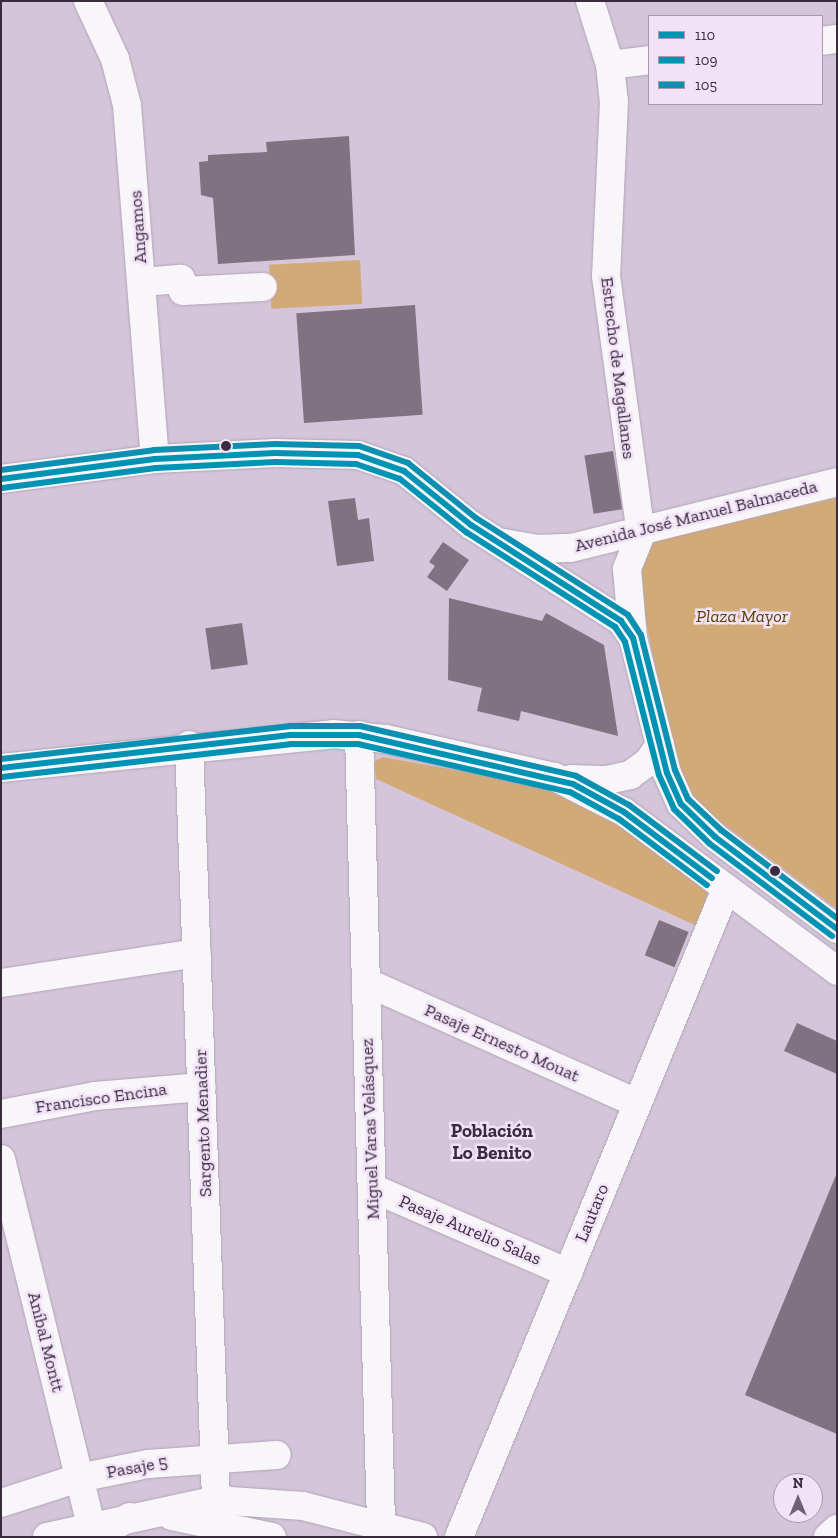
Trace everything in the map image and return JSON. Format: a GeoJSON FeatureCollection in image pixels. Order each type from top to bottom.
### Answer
{"type":"FeatureCollection","features":[{"type":"Feature","properties":{"kind":"main road","name":"Angamos"},"geometry":{"type":"LineString","coordinates":[[88,1],[115,59],[127,105],[155,459]]}},
{"type":"Feature","properties":{"kind":"main road","name":"Estrecho de Magallanes"},"geometry":{"type":"LineString","coordinates":[[590,1],[610,65],[613,119],[606,284],[641,534],[627,569],[634,638]]}},
{"type":"Feature","properties":{"kind":"main road"},"geometry":{"type":"LineString","coordinates":[[823,41],[837,39]]}},
{"type":"Feature","properties":{"kind":"main road"},"geometry":{"type":"LineString","coordinates":[[610,65],[648,60]]}},
{"type":"Feature","properties":{"kind":"main road"},"geometry":{"type":"LineString","coordinates":[[142,282],[181,279],[182,291],[263,287]]}},
{"type":"Feature","properties":{"kind":"main road"},"geometry":{"type":"LineString","coordinates":[[1,479],[155,459],[314,453],[373,458],[404,471],[496,542],[609,611],[634,638],[660,744],[674,790],[689,814],[837,929]]}},
{"type":"Feature","properties":{"kind":"main road","name":"Avenida José Manuel Balmaceda"},"geometry":{"type":"LineString","coordinates":[[496,542],[554,549],[641,534],[837,482]]}},
{"type":"Feature","properties":{"kind":"main road"},"geometry":{"type":"LineString","coordinates":[[1,768],[189,745],[312,734],[359,735],[555,777],[619,778],[639,769],[660,744]]}},
{"type":"Feature","properties":{"kind":"main road","name":"Miguel Varas Velásquez"},"geometry":{"type":"LineString","coordinates":[[359,735],[381,1524]]}},
{"type":"Feature","properties":{"kind":"main road","name":"Sargento Menadier"},"geometry":{"type":"LineString","coordinates":[[189,745],[216,1500]]}},
{"type":"Feature","properties":{"kind":"main road"},"geometry":{"type":"LineString","coordinates":[[555,777],[624,812],[837,971]]}},
{"type":"Feature","properties":{"kind":"main road","name":"Lautaro"},"geometry":{"type":"LineString","coordinates":[[459,1537],[726,889]]}},
{"type":"Feature","properties":{"kind":"main road"},"geometry":{"type":"LineString","coordinates":[[1,983],[197,954]]}},
{"type":"Feature","properties":{"kind":"main road","name":"Pasaje Ernesto Mouat"},"geometry":{"type":"LineString","coordinates":[[366,982],[637,1103]]}},
{"type":"Feature","properties":{"kind":"main road","name":"Francisco Encina"},"geometry":{"type":"LineString","coordinates":[[1,1114],[95,1096],[202,1087]]}},
{"type":"Feature","properties":{"kind":"main road","name":"Aníbal Montt"},"geometry":{"type":"LineString","coordinates":[[1,1159],[79,1478],[94,1531]]}},
{"type":"Feature","properties":{"kind":"main road","name":"Pasaje Aurelio Salas"},"geometry":{"type":"LineString","coordinates":[[372,1188],[568,1273]]}},
{"type":"Feature","properties":{"kind":"main road","name":"Pasaje 5"},"geometry":{"type":"LineString","coordinates":[[1,1503],[79,1478],[215,1456],[277,1455]]}},
{"type":"Feature","properties":{"kind":"main road"},"geometry":{"type":"LineString","coordinates":[[47,1537],[94,1531],[134,1516],[216,1500],[303,1506],[381,1524],[423,1537]]}},
{"type":"Feature","properties":{"kind":"main road"},"geometry":{"type":"LineString","coordinates":[[134,1516],[202,1519],[272,1537]]}},
{"type":"Feature","properties":{"kind":"main road"},"geometry":{"type":"LineString","coordinates":[[828,1537],[837,1530]]}},
{"type":"Feature","properties":{"kind":"green space"},"geometry":{"type":"Polygon","coordinates":[[[360,260],[362,304],[271,309],[269,265],[360,260]]]}},
{"type":"Feature","properties":{"kind":"green space","name":"Plaza Mayor"},"geometry":{"type":"Polygon","coordinates":[[[837,498],[837,909],[682,793],[639,589],[641,554],[652,540],[837,498]]]}},
{"type":"Feature","properties":{"kind":"green space"},"geometry":{"type":"Polygon","coordinates":[[[382,757],[566,790],[602,805],[708,893],[697,926],[376,779],[374,762],[382,757]]]}},
{"type":"Feature","properties":{"kind":"building"},"geometry":{"type":"Polygon","coordinates":[[[349,136],[355,255],[218,264],[213,198],[201,195],[199,162],[208,161],[208,155],[267,152],[266,142],[349,136]]]}},
{"type":"Feature","properties":{"kind":"building"},"geometry":{"type":"Polygon","coordinates":[[[415,305],[423,415],[304,423],[296,313],[415,305]]]}},
{"type":"Feature","properties":{"kind":"building"},"geometry":{"type":"Polygon","coordinates":[[[613,451],[622,509],[594,514],[584,456],[613,451]]]}},
{"type":"Feature","properties":{"kind":"building"},"geometry":{"type":"Polygon","coordinates":[[[355,498],[358,520],[369,518],[374,561],[337,566],[328,501],[355,498]]]}},
{"type":"Feature","properties":{"kind":"building"},"geometry":{"type":"Polygon","coordinates":[[[443,542],[469,560],[447,591],[427,577],[435,566],[429,562],[443,542]]]}},
{"type":"Feature","properties":{"kind":"building"},"geometry":{"type":"Polygon","coordinates":[[[449,598],[542,621],[546,613],[604,645],[618,736],[521,711],[519,721],[477,711],[482,688],[448,680],[449,598]]]}},
{"type":"Feature","properties":{"kind":"building"},"geometry":{"type":"Polygon","coordinates":[[[242,623],[248,665],[211,670],[205,628],[242,623]]]}},
{"type":"Feature","properties":{"kind":"building"},"geometry":{"type":"Polygon","coordinates":[[[659,920],[689,932],[674,967],[645,955],[659,920]]]}},
{"type":"Feature","properties":{"kind":"building"},"geometry":{"type":"Polygon","coordinates":[[[797,1023],[837,1041],[837,1074],[784,1051],[797,1023]]]}},
{"type":"Feature","properties":{"kind":"building"},"geometry":{"type":"Polygon","coordinates":[[[837,1175],[837,1434],[745,1395],[837,1175]]]}},
{"type":"Feature","properties":{"kind":"transit line","name":"105"},"geometry":{"type":"LineString","coordinates":[[1,470],[154,450],[275,444],[359,446],[408,463],[476,518],[628,615],[641,635],[675,770],[688,799],[721,830],[837,918]]}},
{"type":"Feature","properties":{"kind":"transit line","name":"110"},"geometry":{"type":"LineString","coordinates":[[1,479],[155,459],[275,453],[358,455],[404,471],[471,525],[621,621],[633,638],[667,773],[681,804],[715,837],[837,929]]}},
{"type":"Feature","properties":{"kind":"transit line","name":"109"},"geometry":{"type":"LineString","coordinates":[[2,488],[156,468],[275,462],[356,464],[400,479],[466,532],[615,627],[625,642],[659,775],[674,809],[710,844],[832,936]]}},
{"type":"Feature","properties":{"kind":"transit line","name":"105"},"geometry":{"type":"LineString","coordinates":[[1,759],[289,726],[360,726],[576,776],[629,805],[717,871]]}},
{"type":"Feature","properties":{"kind":"transit line","name":"110"},"geometry":{"type":"LineString","coordinates":[[1,768],[290,735],[359,735],[573,784],[624,812],[712,878]]}},
{"type":"Feature","properties":{"kind":"transit line","name":"109"},"geometry":{"type":"LineString","coordinates":[[2,777],[290,744],[358,744],[570,792],[619,819],[707,885]]}},
{"type":"Feature","properties":{"kind":"district","name":"Población Lo Benito"},"geometry":{"type":"Point","coordinates":[492,1142]}}]}
